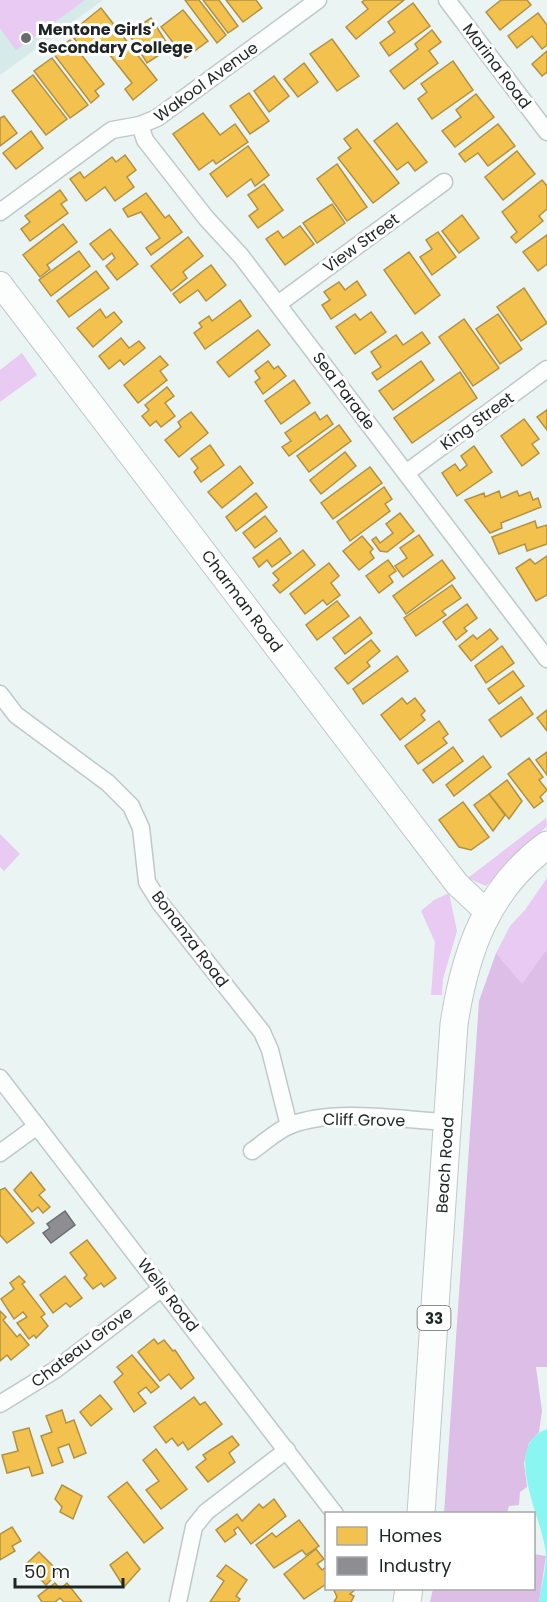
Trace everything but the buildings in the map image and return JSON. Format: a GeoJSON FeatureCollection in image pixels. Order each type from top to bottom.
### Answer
{"type":"FeatureCollection","features":[{"type":"Feature","properties":{"kind":"main road","name":"Charman Road"},"geometry":{"type":"LineString","coordinates":[[0,284],[457,884],[488,913]]}},
{"type":"Feature","properties":{"kind":"main road","name":"Beach Road"},"geometry":{"type":"LineString","coordinates":[[421,1512],[454,1024],[461,981],[474,940],[488,913],[513,877],[547,845]]}},
{"type":"Feature","properties":{"kind":"street","name":"Wakool Avenue"},"geometry":{"type":"LineString","coordinates":[[0,212],[112,130],[140,125],[157,118],[318,0]]}},
{"type":"Feature","properties":{"kind":"street","name":"Marina Road"},"geometry":{"type":"LineString","coordinates":[[447,0],[547,132]]}},
{"type":"Feature","properties":{"kind":"street","name":"Sea Parade"},"geometry":{"type":"LineString","coordinates":[[140,125],[152,149],[278,304],[546,656]]}},
{"type":"Feature","properties":{"kind":"street","name":"View Street"},"geometry":{"type":"LineString","coordinates":[[278,304],[444,182]]}},
{"type":"Feature","properties":{"kind":"street","name":"King Street"},"geometry":{"type":"LineString","coordinates":[[406,473],[547,369]]}},
{"type":"Feature","properties":{"kind":"street","name":"Bonanza Road"},"geometry":{"type":"LineString","coordinates":[[0,694],[16,715],[108,783],[131,806],[141,828],[147,882],[160,903],[262,1032],[270,1050],[289,1126]]}},
{"type":"Feature","properties":{"kind":"street","name":"Wells Road"},"geometry":{"type":"LineString","coordinates":[[0,1077],[334,1512]]}},
{"type":"Feature","properties":{"kind":"street","name":"Cliff Grove"},"geometry":{"type":"LineString","coordinates":[[252,1151],[289,1126],[340,1117],[448,1122]]}},
{"type":"Feature","properties":{"kind":"street"},"geometry":{"type":"LineString","coordinates":[[0,1153],[37,1126]]}},
{"type":"Feature","properties":{"kind":"street","name":"Chateau Grove"},"geometry":{"type":"LineString","coordinates":[[0,1404],[55,1370],[162,1288]]}},
{"type":"Feature","properties":{"kind":"street"},"geometry":{"type":"LineString","coordinates":[[178,1602],[194,1527],[206,1512],[287,1450]]}},
{"type":"Feature","properties":{"kind":"shaded area","name":"Mentone Girls' Secondary College"},"geometry":{"type":"Polygon","coordinates":[[[0,0],[103,0],[0,75],[0,0]]]}},
{"type":"Feature","properties":{"kind":"shaded area","name":"Mentone Girls' Secondary College"},"geometry":{"type":"Polygon","coordinates":[[[0,0],[85,0],[16,50],[0,28],[0,0]]]}},
{"type":"Feature","properties":{"kind":"shaded area"},"geometry":{"type":"Polygon","coordinates":[[[22,353],[37,375],[0,402],[0,370],[22,353]]]}},
{"type":"Feature","properties":{"kind":"shaded area"},"geometry":{"type":"Polygon","coordinates":[[[546,818],[547,826],[486,886],[468,878],[546,818]]]}},
{"type":"Feature","properties":{"kind":"shaded area"},"geometry":{"type":"Polygon","coordinates":[[[0,834],[20,854],[4,871],[0,867],[0,834]]]}},
{"type":"Feature","properties":{"kind":"shaded area"},"geometry":{"type":"Polygon","coordinates":[[[547,878],[547,949],[522,985],[496,953],[510,926],[525,910],[547,878]]]}},
{"type":"Feature","properties":{"kind":"shaded area"},"geometry":{"type":"Polygon","coordinates":[[[449,893],[457,931],[443,979],[442,995],[431,995],[435,942],[421,911],[434,900],[449,893]]]}},
{"type":"Feature","properties":{"kind":"shaded area"},"geometry":{"type":"Polygon","coordinates":[[[547,949],[547,1367],[536,1367],[542,1411],[539,1432],[529,1443],[524,1463],[527,1487],[520,1492],[519,1505],[509,1506],[507,1512],[444,1512],[479,1001],[496,953],[522,984],[547,949]]]}},
{"type":"Feature","properties":{"kind":"shaded area"},"geometry":{"type":"Polygon","coordinates":[[[535,1554],[546,1556],[539,1602],[430,1602],[433,1590],[535,1590],[535,1554]]]}},
{"type":"Feature","properties":{"kind":"water"},"geometry":{"type":"Polygon","coordinates":[[[547,1429],[547,1602],[539,1602],[546,1556],[525,1468],[526,1452],[533,1438],[547,1429]]]}},
{"type":"Feature","properties":{"kind":"place","name":"Mentone Girls' Secondary College"},"geometry":{"type":"Point","coordinates":[26,38]}}]}
